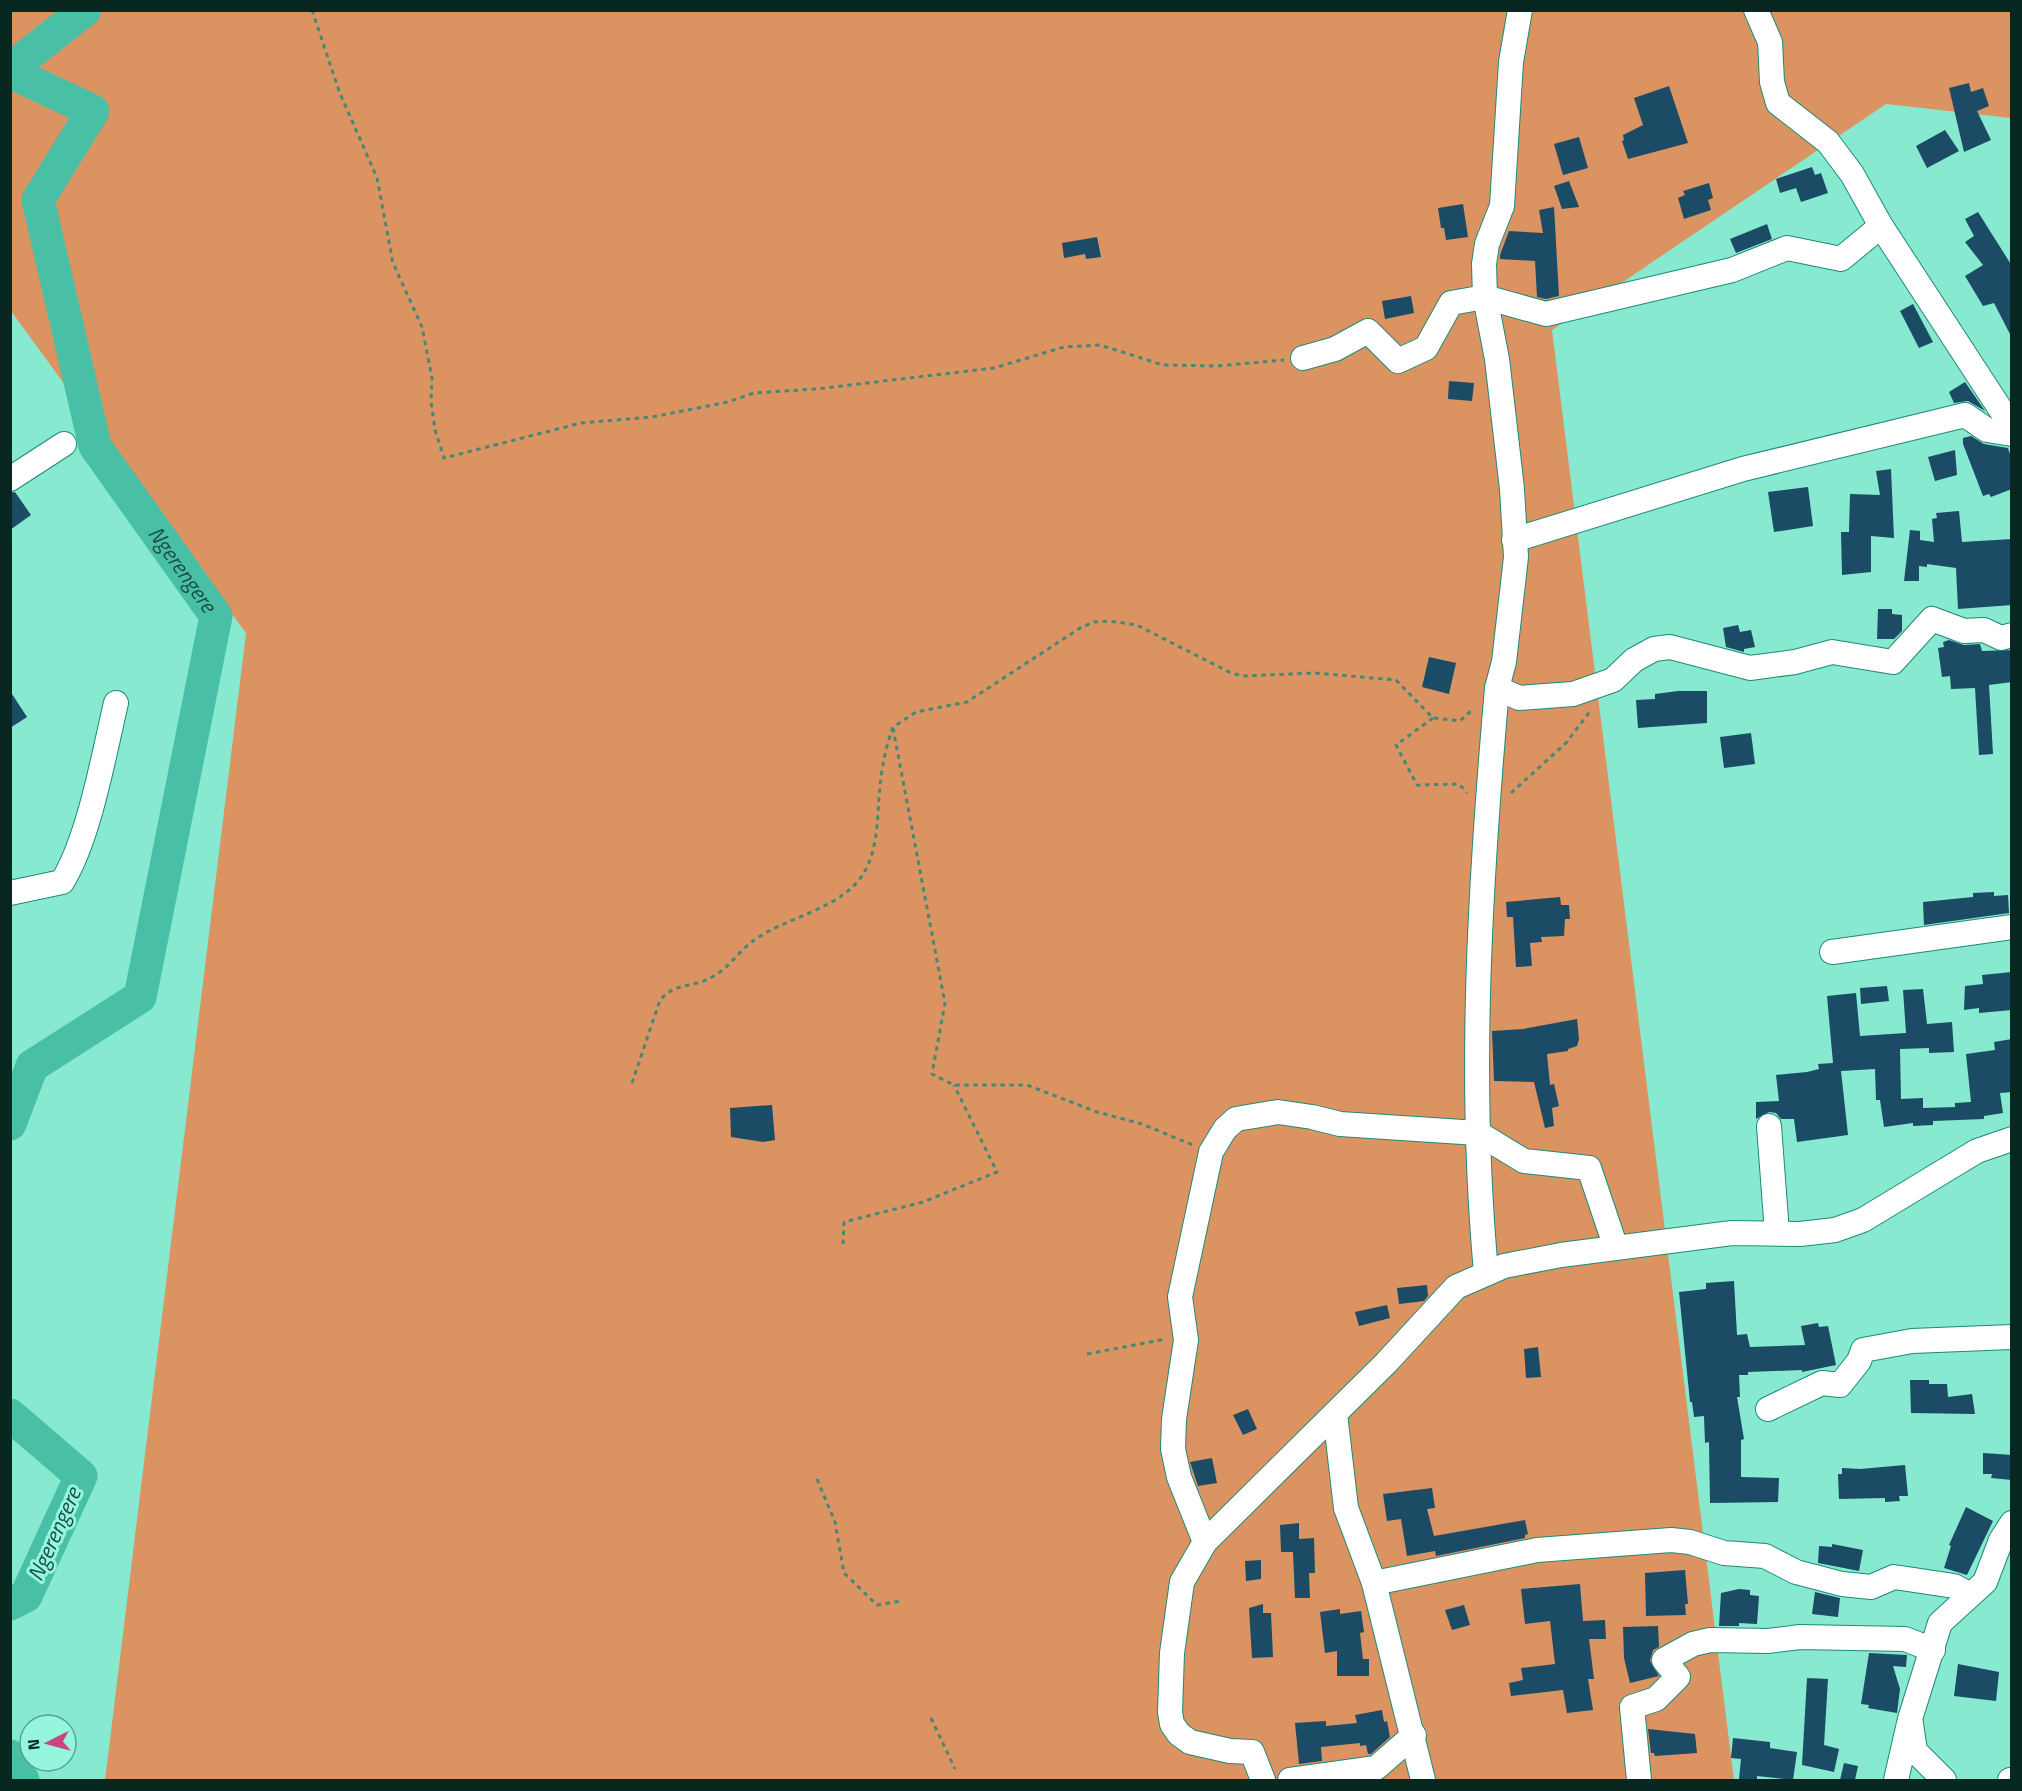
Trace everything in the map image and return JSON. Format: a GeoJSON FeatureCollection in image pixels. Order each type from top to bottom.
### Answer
{"type":"FeatureCollection","features":[{"type":"Feature","properties":{"kind":"street"},"geometry":{"type":"LineString","coordinates":[[1486,1272],[1475,1088],[1477,967],[1497,688],[1512,606],[1514,540],[1512,489],[1497,359],[1485,297],[1485,254],[1502,206],[1511,62],[1520,10]]}},
{"type":"Feature","properties":{"kind":"street"},"geometry":{"type":"LineString","coordinates":[[1756,10],[1770,42],[1772,82],[1778,103],[1828,142],[1852,174],[1881,226],[2012,427]]}},
{"type":"Feature","properties":{"kind":"street"},"geometry":{"type":"LineString","coordinates":[[1303,358],[1335,350],[1368,331],[1398,361],[1426,348],[1451,303],[1485,297],[1545,314],[1731,270],[1787,248],[1841,259],[1881,226]]}},
{"type":"Feature","properties":{"kind":"street"},"geometry":{"type":"LineString","coordinates":[[1514,540],[1743,469],[1965,415],[1987,430],[2012,434]]}},
{"type":"Feature","properties":{"kind":"street"},"geometry":{"type":"LineString","coordinates":[[10,478],[64,444]]}},
{"type":"Feature","properties":{"kind":"street"},"geometry":{"type":"LineString","coordinates":[[1497,688],[1519,698],[1573,694],[1613,680],[1634,660],[1654,649],[1670,647],[1750,668],[1795,662],[1832,652],[1893,662],[1932,619],[1964,631],[1984,630],[2001,638],[2012,635]]}},
{"type":"Feature","properties":{"kind":"street"},"geometry":{"type":"LineString","coordinates":[[10,893],[62,882],[71,867],[98,779],[116,703]]}},
{"type":"Feature","properties":{"kind":"street"},"geometry":{"type":"LineString","coordinates":[[1832,952],[2012,927]]}},
{"type":"Feature","properties":{"kind":"street"},"geometry":{"type":"LineString","coordinates":[[1205,1542],[1179,1477],[1173,1449],[1174,1419],[1186,1340],[1180,1298],[1211,1152],[1225,1129],[1236,1119],[1278,1112],[1340,1124],[1478,1133],[1524,1161],[1589,1168],[1616,1248]]}},
{"type":"Feature","properties":{"kind":"street"},"geometry":{"type":"LineString","coordinates":[[1769,1126],[1777,1233]]}},
{"type":"Feature","properties":{"kind":"street"},"geometry":{"type":"LineString","coordinates":[[1263,1780],[1252,1752],[1230,1751],[1190,1742],[1179,1734],[1172,1724],[1170,1712],[1172,1653],[1182,1582],[1205,1542],[1335,1414],[1456,1287],[1486,1272],[1529,1261],[1732,1233],[1800,1234],[1849,1226],[1898,1200],[1977,1151],[2012,1139]]}},
{"type":"Feature","properties":{"kind":"street"},"geometry":{"type":"LineString","coordinates":[[1768,1409],[1822,1383],[1840,1385],[1859,1361],[1863,1350],[1912,1341],[2012,1337]]}},
{"type":"Feature","properties":{"kind":"street"},"geometry":{"type":"LineString","coordinates":[[1335,1414],[1346,1508],[1374,1582],[1423,1780]]}},
{"type":"Feature","properties":{"kind":"street"},"geometry":{"type":"LineString","coordinates":[[1901,1780],[1911,1719],[1940,1623],[1985,1582],[2008,1536]]}},
{"type":"Feature","properties":{"kind":"street"},"geometry":{"type":"LineString","coordinates":[[1374,1582],[1537,1550],[1671,1540],[1690,1542],[1725,1553],[1765,1556],[1796,1572],[1842,1584],[1871,1587],[1894,1577],[1954,1586],[1970,1595]]}},
{"type":"Feature","properties":{"kind":"street"},"geometry":{"type":"LineString","coordinates":[[1639,1780],[1632,1707],[1656,1699],[1678,1677],[1664,1660],[1693,1644],[1710,1640],[1768,1641],[1800,1637],[1905,1639],[1933,1650]]}},
{"type":"Feature","properties":{"kind":"street"},"geometry":{"type":"LineString","coordinates":[[1911,1719],[1915,1751],[1944,1780]]}},
{"type":"Feature","properties":{"kind":"street"},"geometry":{"type":"LineString","coordinates":[[1290,1780],[1376,1768],[1413,1735]]}},
{"type":"Feature","properties":{"kind":"path"},"geometry":{"type":"LineString","coordinates":[[312,10],[339,91],[377,178],[393,263],[422,327],[432,378],[431,401],[435,430],[444,458],[581,423],[652,417],[728,402],[754,393],[794,392],[984,369],[1064,347],[1100,345],[1162,365],[1217,366],[1303,358]]}},
{"type":"Feature","properties":{"kind":"path"},"geometry":{"type":"LineString","coordinates":[[632,1083],[660,1000],[668,991],[712,977],[752,942],[778,925],[839,896],[855,884],[864,872],[873,854],[880,786],[892,727],[916,711],[968,702],[1080,628],[1109,621],[1137,625],[1231,674],[1257,676],[1315,673],[1396,680],[1433,718],[1460,721],[1497,688]]}},
{"type":"Feature","properties":{"kind":"path"},"geometry":{"type":"LineString","coordinates":[[892,727],[945,1003],[932,1074],[954,1085],[1027,1085],[1097,1112],[1142,1124],[1211,1152]]}},
{"type":"Feature","properties":{"kind":"path"},"geometry":{"type":"LineString","coordinates":[[843,1244],[844,1221],[923,1202],[997,1172],[954,1085]]}},
{"type":"Feature","properties":{"kind":"path"},"geometry":{"type":"LineString","coordinates":[[1087,1354],[1169,1338],[1186,1340]]}},
{"type":"Feature","properties":{"kind":"path"},"geometry":{"type":"LineString","coordinates":[[817,1479],[835,1522],[844,1573],[877,1605],[901,1601]]}},
{"type":"Feature","properties":{"kind":"path"},"geometry":{"type":"LineString","coordinates":[[931,1718],[955,1769]]}},
{"type":"Feature","properties":{"kind":"shaded area"},"geometry":{"type":"Polygon","coordinates":[[[10,11],[2011,11],[2011,118],[1886,104],[1552,330],[1734,1780],[105,1780],[246,633],[11,311],[10,11]]]}},
{"type":"Feature","properties":{"kind":"building"},"geometry":{"type":"Polygon","coordinates":[[[1969,83],[1971,92],[1983,88],[1989,106],[1977,111],[1991,140],[1964,152],[1949,88],[1969,83]]]}},
{"type":"Feature","properties":{"kind":"building"},"geometry":{"type":"Polygon","coordinates":[[[1669,86],[1688,143],[1628,159],[1622,141],[1624,140],[1623,135],[1643,125],[1634,98],[1669,86]]]}},
{"type":"Feature","properties":{"kind":"building"},"geometry":{"type":"Polygon","coordinates":[[[1945,130],[1959,151],[1927,168],[1916,146],[1945,130]]]}},
{"type":"Feature","properties":{"kind":"building"},"geometry":{"type":"Polygon","coordinates":[[[1579,137],[1588,168],[1563,175],[1554,144],[1579,137]]]}},
{"type":"Feature","properties":{"kind":"building"},"geometry":{"type":"Polygon","coordinates":[[[1812,167],[1815,175],[1821,173],[1828,193],[1801,202],[1796,188],[1780,193],[1776,179],[1812,167]]]}},
{"type":"Feature","properties":{"kind":"building"},"geometry":{"type":"Polygon","coordinates":[[[1569,181],[1579,207],[1562,209],[1554,186],[1569,181]]]}},
{"type":"Feature","properties":{"kind":"building"},"geometry":{"type":"Polygon","coordinates":[[[1709,183],[1713,198],[1708,200],[1711,210],[1684,219],[1678,198],[1685,195],[1683,191],[1709,183]]]}},
{"type":"Feature","properties":{"kind":"building"},"geometry":{"type":"Polygon","coordinates":[[[1463,204],[1468,237],[1446,240],[1444,228],[1441,228],[1438,208],[1463,204]]]}},
{"type":"Feature","properties":{"kind":"building"},"geometry":{"type":"Polygon","coordinates":[[[1554,207],[1559,296],[1546,299],[1537,297],[1535,261],[1500,259],[1500,255],[1509,231],[1543,233],[1539,210],[1554,207]]]}},
{"type":"Feature","properties":{"kind":"building"},"geometry":{"type":"Polygon","coordinates":[[[1978,212],[2012,266],[2012,338],[1994,303],[1983,306],[1965,276],[1983,265],[1965,242],[1974,236],[1965,219],[1978,212]]]}},
{"type":"Feature","properties":{"kind":"building"},"geometry":{"type":"Polygon","coordinates":[[[1767,224],[1772,239],[1736,253],[1730,239],[1767,224]]]}},
{"type":"Feature","properties":{"kind":"building"},"geometry":{"type":"Polygon","coordinates":[[[1097,237],[1101,257],[1086,259],[1085,254],[1064,258],[1062,243],[1097,237]]]}},
{"type":"Feature","properties":{"kind":"building"},"geometry":{"type":"Polygon","coordinates":[[[1411,296],[1414,313],[1385,319],[1382,301],[1411,296]]]}},
{"type":"Feature","properties":{"kind":"building"},"geometry":{"type":"Polygon","coordinates":[[[1913,304],[1933,342],[1919,348],[1900,311],[1913,304]]]}},
{"type":"Feature","properties":{"kind":"building"},"geometry":{"type":"Polygon","coordinates":[[[1449,381],[1474,383],[1472,401],[1448,399],[1449,381]]]}},
{"type":"Feature","properties":{"kind":"building"},"geometry":{"type":"Polygon","coordinates":[[[1965,382],[1985,411],[1968,401],[1954,403],[1949,392],[1965,382]]]}},
{"type":"Feature","properties":{"kind":"building"},"geometry":{"type":"Polygon","coordinates":[[[1971,436],[1984,444],[2008,448],[2012,460],[2012,489],[1991,497],[1989,494],[1983,496],[1963,444],[1963,438],[1971,436]]]}},
{"type":"Feature","properties":{"kind":"building"},"geometry":{"type":"Polygon","coordinates":[[[1955,450],[1957,475],[1935,481],[1928,457],[1955,450]]]}},
{"type":"Feature","properties":{"kind":"building"},"geometry":{"type":"Polygon","coordinates":[[[1891,469],[1894,538],[1871,536],[1871,572],[1842,575],[1841,532],[1849,532],[1850,494],[1880,495],[1876,471],[1891,469]]]}},
{"type":"Feature","properties":{"kind":"building"},"geometry":{"type":"Polygon","coordinates":[[[1808,487],[1813,526],[1774,532],[1768,492],[1808,487]]]}},
{"type":"Feature","properties":{"kind":"building"},"geometry":{"type":"Polygon","coordinates":[[[15,492],[31,515],[10,530],[10,493],[15,492]]]}},
{"type":"Feature","properties":{"kind":"building"},"geometry":{"type":"Polygon","coordinates":[[[1959,511],[1962,542],[2012,539],[2012,605],[1958,609],[1956,568],[1927,564],[1927,567],[1919,566],[1919,581],[1904,581],[1910,530],[1920,531],[1920,540],[1934,542],[1932,519],[1937,518],[1936,513],[1959,511]]]}},
{"type":"Feature","properties":{"kind":"building"},"geometry":{"type":"Polygon","coordinates":[[[1878,609],[1892,609],[1892,614],[1902,615],[1902,631],[1894,639],[1877,639],[1878,609]]]}},
{"type":"Feature","properties":{"kind":"building"},"geometry":{"type":"Polygon","coordinates":[[[1738,625],[1740,632],[1751,630],[1755,647],[1744,649],[1744,652],[1726,647],[1723,628],[1738,625]]]}},
{"type":"Feature","properties":{"kind":"building"},"geometry":{"type":"Polygon","coordinates":[[[1949,640],[1964,645],[1980,644],[1982,651],[2012,650],[2012,682],[1989,685],[1993,754],[1979,755],[1975,688],[1951,689],[1950,676],[1942,677],[1938,648],[1944,647],[1943,642],[1949,640]]]}},
{"type":"Feature","properties":{"kind":"building"},"geometry":{"type":"Polygon","coordinates":[[[1429,657],[1456,663],[1449,694],[1422,687],[1429,657]]]}},
{"type":"Feature","properties":{"kind":"building"},"geometry":{"type":"Polygon","coordinates":[[[10,691],[27,717],[10,728],[10,691]]]}},
{"type":"Feature","properties":{"kind":"building"},"geometry":{"type":"Polygon","coordinates":[[[1707,691],[1707,723],[1638,728],[1636,700],[1655,699],[1655,694],[1707,691]]]}},
{"type":"Feature","properties":{"kind":"building"},"geometry":{"type":"Polygon","coordinates":[[[1751,733],[1755,764],[1724,768],[1720,737],[1751,733]]]}},
{"type":"Feature","properties":{"kind":"building"},"geometry":{"type":"Polygon","coordinates":[[[1994,892],[1994,896],[2008,895],[2009,913],[1924,925],[1923,902],[1973,897],[1973,893],[1994,892]]]}},
{"type":"Feature","properties":{"kind":"building"},"geometry":{"type":"Polygon","coordinates":[[[1560,897],[1561,905],[1569,905],[1570,919],[1565,919],[1564,936],[1541,937],[1542,942],[1530,943],[1532,966],[1516,967],[1513,917],[1507,917],[1506,902],[1560,897]]]}},
{"type":"Feature","properties":{"kind":"building"},"geometry":{"type":"Polygon","coordinates":[[[2012,972],[2012,1010],[1979,1013],[1979,1008],[1964,1010],[1965,986],[1983,984],[1982,975],[2012,972]]]}},
{"type":"Feature","properties":{"kind":"building"},"geometry":{"type":"Polygon","coordinates":[[[1887,986],[1889,1001],[1861,1004],[1860,988],[1887,986]]]}},
{"type":"Feature","properties":{"kind":"building"},"geometry":{"type":"Polygon","coordinates":[[[1923,989],[1927,1024],[1952,1022],[1954,1052],[1929,1053],[1929,1048],[1900,1049],[1901,1099],[1923,1098],[1923,1108],[1955,1107],[1955,1103],[1971,1102],[1966,1054],[1995,1050],[1994,1042],[2012,1039],[2012,1092],[2000,1093],[2003,1113],[1984,1116],[1984,1119],[1933,1121],[1933,1125],[1913,1126],[1913,1123],[1884,1127],[1880,1100],[1876,1100],[1875,1069],[1841,1071],[1848,1135],[1797,1142],[1794,1119],[1781,1119],[1776,1113],[1769,1112],[1756,1119],[1756,1102],[1779,1101],[1776,1075],[1807,1072],[1819,1069],[1818,1064],[1833,1063],[1827,996],[1856,993],[1860,1036],[1906,1033],[1903,990],[1923,989]]]}},
{"type":"Feature","properties":{"kind":"building"},"geometry":{"type":"Polygon","coordinates":[[[1577,1019],[1579,1039],[1577,1046],[1568,1051],[1547,1054],[1550,1085],[1554,1084],[1559,1106],[1552,1108],[1554,1126],[1545,1128],[1534,1082],[1494,1081],[1492,1031],[1523,1029],[1577,1019]]]}},
{"type":"Feature","properties":{"kind":"building"},"geometry":{"type":"Polygon","coordinates":[[[772,1105],[775,1140],[763,1142],[731,1137],[730,1108],[772,1105]]]}},
{"type":"Feature","properties":{"kind":"building"},"geometry":{"type":"Polygon","coordinates":[[[1734,1281],[1737,1335],[1747,1334],[1750,1347],[1805,1345],[1801,1326],[1818,1323],[1819,1327],[1828,1326],[1836,1365],[1802,1372],[1802,1370],[1748,1372],[1748,1375],[1739,1375],[1740,1397],[1737,1397],[1744,1439],[1741,1440],[1741,1477],[1779,1478],[1778,1502],[1710,1503],[1709,1442],[1705,1443],[1704,1416],[1694,1417],[1692,1402],[1690,1402],[1679,1292],[1706,1289],[1706,1283],[1734,1281]]]}},
{"type":"Feature","properties":{"kind":"building"},"geometry":{"type":"Polygon","coordinates":[[[1427,1285],[1428,1296],[1424,1301],[1399,1304],[1397,1288],[1427,1285]]]}},
{"type":"Feature","properties":{"kind":"building"},"geometry":{"type":"Polygon","coordinates":[[[1387,1305],[1390,1318],[1359,1326],[1355,1312],[1387,1305]]]}},
{"type":"Feature","properties":{"kind":"building"},"geometry":{"type":"Polygon","coordinates":[[[1538,1347],[1541,1377],[1526,1378],[1524,1349],[1538,1347]]]}},
{"type":"Feature","properties":{"kind":"building"},"geometry":{"type":"Polygon","coordinates":[[[1910,1380],[1929,1380],[1929,1384],[1947,1384],[1948,1397],[1972,1394],[1975,1414],[1911,1413],[1910,1380]]]}},
{"type":"Feature","properties":{"kind":"building"},"geometry":{"type":"Polygon","coordinates":[[[1248,1409],[1257,1429],[1243,1435],[1233,1415],[1248,1409]]]}},
{"type":"Feature","properties":{"kind":"building"},"geometry":{"type":"Polygon","coordinates":[[[1983,1453],[2012,1455],[2012,1480],[1991,1478],[1992,1474],[1983,1474],[1983,1453]]]}},
{"type":"Feature","properties":{"kind":"building"},"geometry":{"type":"Polygon","coordinates":[[[1212,1458],[1217,1483],[1198,1486],[1190,1462],[1212,1458]]]}},
{"type":"Feature","properties":{"kind":"building"},"geometry":{"type":"Polygon","coordinates":[[[1905,1465],[1908,1496],[1899,1496],[1900,1501],[1885,1502],[1885,1498],[1839,1499],[1838,1474],[1842,1474],[1842,1468],[1860,1469],[1905,1465]]]}},
{"type":"Feature","properties":{"kind":"building"},"geometry":{"type":"Polygon","coordinates":[[[1432,1488],[1435,1508],[1427,1509],[1434,1536],[1525,1520],[1528,1534],[1525,1538],[1436,1556],[1435,1551],[1407,1556],[1401,1519],[1387,1521],[1383,1494],[1432,1488]]]}},
{"type":"Feature","properties":{"kind":"building"},"geometry":{"type":"Polygon","coordinates":[[[1966,1507],[1993,1521],[1967,1575],[1944,1568],[1951,1546],[1949,1545],[1966,1507]]]}},
{"type":"Feature","properties":{"kind":"building"},"geometry":{"type":"Polygon","coordinates":[[[1299,1523],[1299,1539],[1314,1538],[1315,1573],[1309,1573],[1310,1598],[1295,1598],[1293,1552],[1281,1552],[1280,1525],[1299,1523]]]}},
{"type":"Feature","properties":{"kind":"building"},"geometry":{"type":"Polygon","coordinates":[[[1832,1544],[1863,1550],[1859,1571],[1818,1563],[1819,1546],[1832,1547],[1832,1544]]]}},
{"type":"Feature","properties":{"kind":"building"},"geometry":{"type":"Polygon","coordinates":[[[1261,1560],[1261,1579],[1246,1581],[1245,1561],[1261,1560]]]}},
{"type":"Feature","properties":{"kind":"building"},"geometry":{"type":"Polygon","coordinates":[[[1685,1570],[1688,1604],[1685,1604],[1686,1615],[1646,1616],[1645,1573],[1685,1570]]]}},
{"type":"Feature","properties":{"kind":"building"},"geometry":{"type":"Polygon","coordinates":[[[1580,1584],[1583,1621],[1605,1620],[1606,1639],[1589,1639],[1594,1679],[1588,1679],[1593,1710],[1567,1713],[1563,1690],[1511,1696],[1509,1683],[1523,1680],[1521,1668],[1555,1664],[1550,1621],[1525,1624],[1521,1589],[1580,1584]]]}},
{"type":"Feature","properties":{"kind":"building"},"geometry":{"type":"Polygon","coordinates":[[[1739,1589],[1750,1590],[1750,1595],[1759,1596],[1757,1624],[1739,1623],[1739,1626],[1719,1626],[1721,1593],[1739,1589]]]}},
{"type":"Feature","properties":{"kind":"building"},"geometry":{"type":"Polygon","coordinates":[[[1815,1592],[1840,1598],[1838,1617],[1812,1614],[1815,1592]]]}},
{"type":"Feature","properties":{"kind":"building"},"geometry":{"type":"Polygon","coordinates":[[[1263,1604],[1263,1613],[1271,1613],[1273,1657],[1252,1658],[1249,1608],[1263,1604]]]}},
{"type":"Feature","properties":{"kind":"building"},"geometry":{"type":"Polygon","coordinates":[[[1464,1605],[1470,1625],[1452,1630],[1445,1610],[1464,1605]]]}},
{"type":"Feature","properties":{"kind":"building"},"geometry":{"type":"Polygon","coordinates":[[[1340,1609],[1340,1614],[1361,1611],[1364,1632],[1360,1633],[1363,1659],[1369,1659],[1369,1676],[1337,1676],[1337,1651],[1325,1653],[1320,1612],[1340,1609]]]}},
{"type":"Feature","properties":{"kind":"building"},"geometry":{"type":"Polygon","coordinates":[[[1658,1626],[1659,1647],[1653,1650],[1650,1661],[1659,1676],[1630,1683],[1624,1658],[1623,1627],[1658,1626]]]}},
{"type":"Feature","properties":{"kind":"building"},"geometry":{"type":"Polygon","coordinates":[[[1869,1653],[1907,1655],[1906,1667],[1893,1666],[1900,1689],[1897,1713],[1868,1708],[1869,1705],[1861,1704],[1869,1653]]]}},
{"type":"Feature","properties":{"kind":"building"},"geometry":{"type":"Polygon","coordinates":[[[1958,1664],[1999,1672],[1996,1701],[1954,1696],[1958,1664]]]}},
{"type":"Feature","properties":{"kind":"building"},"geometry":{"type":"Polygon","coordinates":[[[1807,1678],[1828,1679],[1824,1745],[1839,1749],[1834,1772],[1802,1765],[1807,1678]]]}},
{"type":"Feature","properties":{"kind":"building"},"geometry":{"type":"Polygon","coordinates":[[[1382,1710],[1390,1737],[1371,1754],[1368,1754],[1366,1745],[1360,1746],[1360,1743],[1321,1747],[1322,1761],[1299,1764],[1295,1723],[1326,1721],[1326,1726],[1357,1723],[1355,1715],[1382,1710]]]}},
{"type":"Feature","properties":{"kind":"building"},"geometry":{"type":"Polygon","coordinates":[[[1648,1729],[1695,1734],[1697,1753],[1655,1756],[1651,1753],[1648,1729]]]}},
{"type":"Feature","properties":{"kind":"building"},"geometry":{"type":"Polygon","coordinates":[[[1733,1738],[1770,1742],[1770,1748],[1797,1752],[1793,1780],[1757,1776],[1757,1780],[1739,1779],[1741,1759],[1731,1758],[1733,1738]]]}},
{"type":"Feature","properties":{"kind":"building"},"geometry":{"type":"Polygon","coordinates":[[[1844,1763],[1858,1766],[1855,1780],[1840,1780],[1844,1763]]]}},
{"type":"Feature","properties":{"kind":"waterway","name":"Ngerengere"},"geometry":{"type":"LineString","coordinates":[[10,69],[85,10]]}},
{"type":"Feature","properties":{"kind":"waterway","name":"Ngerengere"},"geometry":{"type":"LineString","coordinates":[[10,72],[93,111],[38,200],[95,446],[216,616],[140,997],[32,1066],[10,1124]]}},
{"type":"Feature","properties":{"kind":"waterway","name":"Ngerengere"},"geometry":{"type":"LineString","coordinates":[[10,1415],[81,1476],[26,1596],[10,1604]]}},
{"type":"Feature","properties":{"kind":"waterway","name":"Ngerengere"},"geometry":{"type":"LineString","coordinates":[[10,1756],[23,1780]]}}]}
